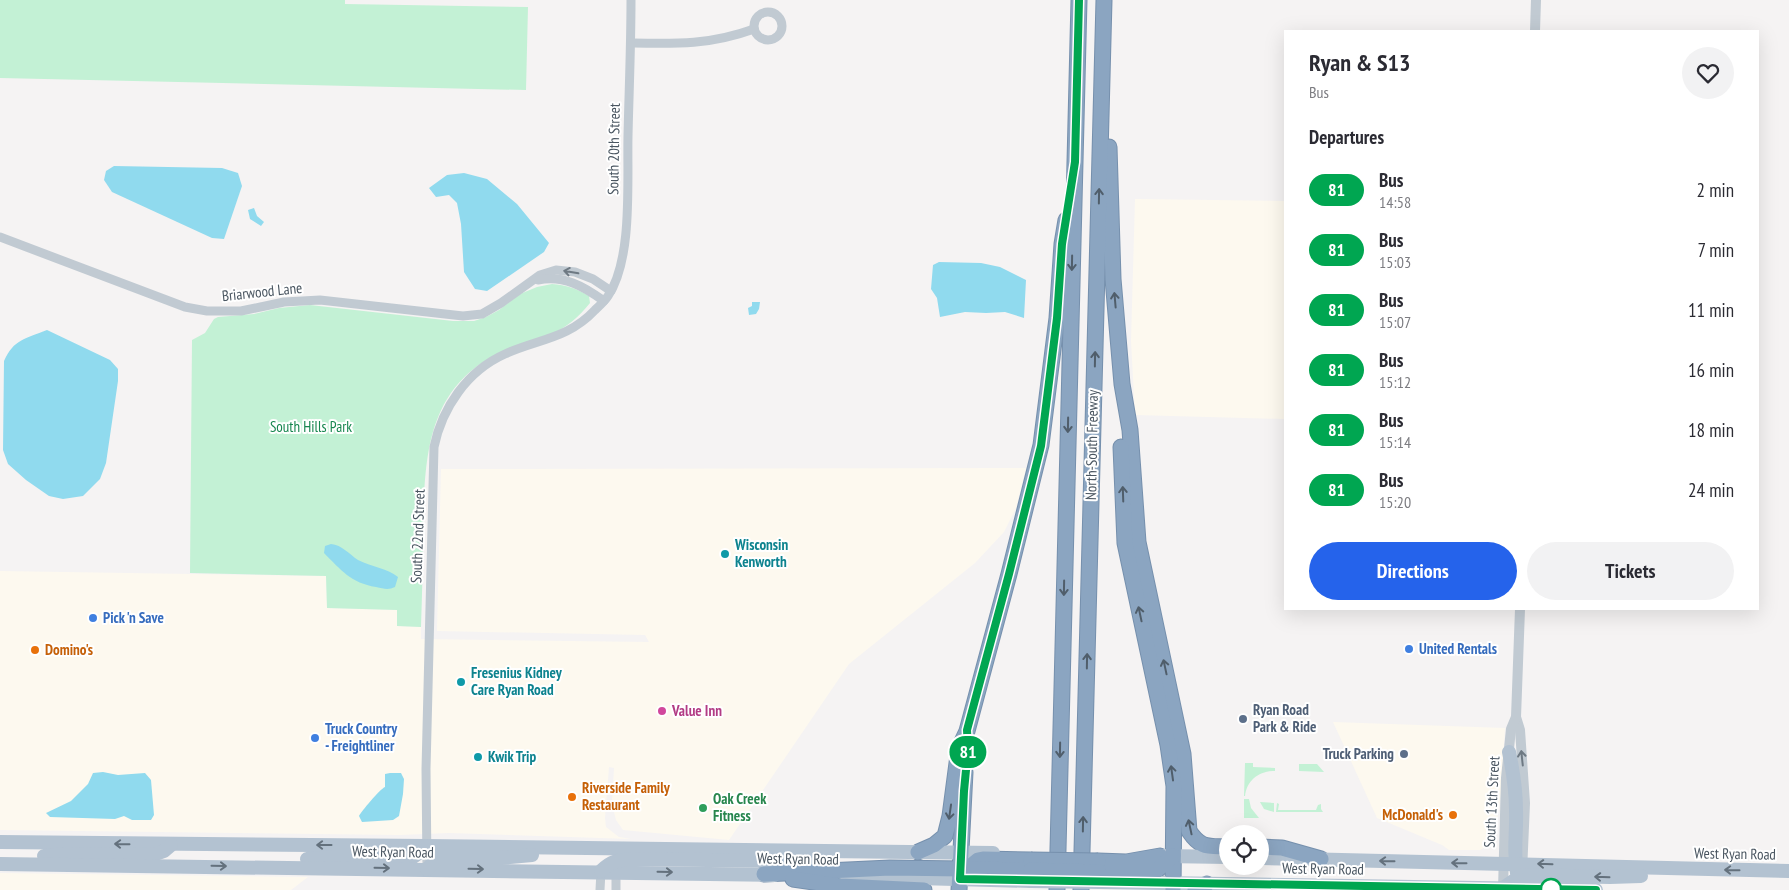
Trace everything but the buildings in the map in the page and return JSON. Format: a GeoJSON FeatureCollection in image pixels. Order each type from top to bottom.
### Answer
{"type":"FeatureCollection","features":[{"type":"Feature","properties":{"kind":"highway","name":"North-South Freeway"},"geometry":{"type":"LineString","coordinates":[[1056,890],[1079,0]]}},
{"type":"Feature","properties":{"kind":"highway","name":"North-South Freeway"},"geometry":{"type":"LineString","coordinates":[[1081,890],[1104,0]]}},
{"type":"Feature","properties":{"kind":"highway"},"geometry":{"type":"LineString","coordinates":[[1103,26],[1114,279],[1122,384],[1130,430],[1138,542],[1183,754],[1189,831],[1195,840],[1204,846],[1219,847]]}},
{"type":"Feature","properties":{"kind":"highway"},"geometry":{"type":"LineString","coordinates":[[918,852],[934,845],[945,836],[950,816],[959,748],[967,730],[1041,446],[1056,326],[1062,244],[1075,162]]}},
{"type":"Feature","properties":{"kind":"highway"},"geometry":{"type":"LineString","coordinates":[[1122,384],[1121,428],[1125,543],[1168,746],[1174,786],[1167,856],[1173,887]]}},
{"type":"Feature","properties":{"kind":"highway"},"geometry":{"type":"LineString","coordinates":[[962,877],[961,853],[968,749],[967,730]]}},
{"type":"Feature","properties":{"kind":"highway"},"geometry":{"type":"LineString","coordinates":[[1269,847],[1282,848],[1321,859]]}},
{"type":"Feature","properties":{"kind":"highway"},"geometry":{"type":"LineString","coordinates":[[962,877],[978,860],[983,859],[1031,866],[1099,867],[1167,856]]}},
{"type":"Feature","properties":{"kind":"highway"},"geometry":{"type":"LineString","coordinates":[[764,874],[880,868],[962,877]]}},
{"type":"Feature","properties":{"kind":"highway"},"geometry":{"type":"LineString","coordinates":[[764,874],[840,886],[924,890]]}},
{"type":"Feature","properties":{"kind":"main road"},"geometry":{"type":"LineString","coordinates":[[1509,752],[1514,777],[1518,874]]}},
{"type":"Feature","properties":{"kind":"main road","name":"West Ryan Road"},"geometry":{"type":"LineString","coordinates":[[0,842],[570,848],[613,860],[764,874]]}},
{"type":"Feature","properties":{"kind":"main road"},"geometry":{"type":"LineString","coordinates":[[0,850],[41,848],[68,843]]}},
{"type":"Feature","properties":{"kind":"main road"},"geometry":{"type":"LineString","coordinates":[[3,864],[35,857],[68,854],[153,855],[164,852],[171,844]]}},
{"type":"Feature","properties":{"kind":"main road"},"geometry":{"type":"LineString","coordinates":[[171,865],[175,858],[184,852],[219,852],[269,845]]}},
{"type":"Feature","properties":{"kind":"main road"},"geometry":{"type":"LineString","coordinates":[[262,866],[286,861],[334,857],[413,857],[426,846]]}},
{"type":"Feature","properties":{"kind":"main road"},"geometry":{"type":"LineString","coordinates":[[427,869],[438,858],[501,858],[553,853],[570,848]]}},
{"type":"Feature","properties":{"kind":"main road","name":"West Ryan Road"},"geometry":{"type":"LineString","coordinates":[[613,860],[871,851],[961,853],[1031,866],[1099,867],[1173,887],[1503,889],[1518,874]]}},
{"type":"Feature","properties":{"kind":"main road"},"geometry":{"type":"LineString","coordinates":[[1167,856],[1219,857]]}},
{"type":"Feature","properties":{"kind":"main road","name":"West Ryan Road"},"geometry":{"type":"LineString","coordinates":[[1269,858],[1321,859],[1518,874],[1610,877],[1657,875],[1685,869],[1789,871]]}},
{"type":"Feature","properties":{"kind":"main road"},"geometry":{"type":"LineString","coordinates":[[601,871],[613,860]]}},
{"type":"Feature","properties":{"kind":"main road","name":"West Ryan Road"},"geometry":{"type":"LineString","coordinates":[[3,864],[601,871]]}},
{"type":"Feature","properties":{"kind":"main road","name":"West Ryan Road"},"geometry":{"type":"LineString","coordinates":[[962,877],[1031,866]]}},
{"type":"Feature","properties":{"kind":"main road","name":"West Ryan Road"},"geometry":{"type":"LineString","coordinates":[[1518,874],[1596,890]]}},
{"type":"Feature","properties":{"kind":"street","name":"South 20th Street"},"geometry":{"type":"LineString","coordinates":[[607,296],[622,260],[626,241],[631,0]]}},
{"type":"Feature","properties":{"kind":"street"},"geometry":{"type":"LineString","coordinates":[[1535,30],[1536,0]]}},
{"type":"Feature","properties":{"kind":"street"},"geometry":{"type":"LineString","coordinates":[[631,43],[692,43],[711,41],[754,29]]}},
{"type":"Feature","properties":{"kind":"street","name":"Briarwood Lane"},"geometry":{"type":"LineString","coordinates":[[0,237],[185,307],[207,311],[241,311],[284,302],[320,300],[463,316],[482,314],[540,275],[556,270],[575,272],[593,279],[607,296]]}},
{"type":"Feature","properties":{"kind":"street","name":"South 22nd Street"},"geometry":{"type":"LineString","coordinates":[[427,869],[429,644],[434,447],[436,437],[446,410],[460,389],[483,368],[507,354],[565,333],[586,320],[607,296]]}},
{"type":"Feature","properties":{"kind":"street","name":"South 13th Street"},"geometry":{"type":"LineString","coordinates":[[1503,889],[1518,874],[1524,785],[1520,730],[1516,717],[1520,610]]}},
{"type":"Feature","properties":{"kind":"street","name":"South 13th Street"},"geometry":{"type":"LineString","coordinates":[[1509,752],[1511,729],[1516,717]]}},
{"type":"Feature","properties":{"kind":"street"},"geometry":{"type":"LineString","coordinates":[[613,860],[616,890]]}},
{"type":"Feature","properties":{"kind":"street"},"geometry":{"type":"LineString","coordinates":[[600,890],[601,871]]}},
{"type":"Feature","properties":{"kind":"shaded area"},"geometry":{"type":"Polygon","coordinates":[[[1135,199],[1284,201],[1284,419],[1135,415],[1131,341],[1135,199]]]}},
{"type":"Feature","properties":{"kind":"shaded area"},"geometry":{"type":"Polygon","coordinates":[[[1026,468],[1016,508],[1004,532],[975,563],[849,664],[729,840],[623,830],[616,820],[614,812],[612,801],[614,768],[609,767],[606,827],[619,837],[631,839],[449,833],[400,835],[0,830],[0,571],[326,576],[327,608],[397,610],[397,626],[421,627],[421,639],[649,642],[645,635],[437,631],[441,469],[1026,468]]]}},
{"type":"Feature","properties":{"kind":"shaded area"},"geometry":{"type":"Polygon","coordinates":[[[1333,722],[1505,728],[1501,793],[1495,834],[1489,845],[1480,850],[1449,850],[1442,845],[1377,818],[1333,722]]]}},
{"type":"Feature","properties":{"kind":"shaded area"},"geometry":{"type":"Polygon","coordinates":[[[0,873],[308,877],[291,890],[0,890],[0,873]]]}},
{"type":"Feature","properties":{"kind":"green space"},"geometry":{"type":"Polygon","coordinates":[[[0,0],[345,0],[345,4],[528,7],[526,90],[0,78],[0,0]]]}},
{"type":"Feature","properties":{"kind":"green space","name":"South Hills Park"},"geometry":{"type":"Polygon","coordinates":[[[552,284],[580,291],[589,296],[590,303],[573,321],[555,332],[488,359],[467,375],[451,393],[440,413],[432,435],[425,482],[421,627],[397,626],[397,610],[327,608],[326,576],[190,573],[192,340],[205,333],[214,319],[254,314],[279,308],[310,305],[453,321],[474,321],[499,310],[520,294],[537,287],[552,284]]]}},
{"type":"Feature","properties":{"kind":"green space"},"geometry":{"type":"Polygon","coordinates":[[[1245,763],[1253,763],[1253,767],[1275,768],[1275,771],[1259,775],[1251,781],[1244,796],[1245,763]]]}},
{"type":"Feature","properties":{"kind":"green space"},"geometry":{"type":"Polygon","coordinates":[[[1299,764],[1317,764],[1324,772],[1299,771],[1299,764]]]}},
{"type":"Feature","properties":{"kind":"green space"},"geometry":{"type":"Polygon","coordinates":[[[1244,799],[1249,799],[1251,808],[1259,818],[1244,818],[1244,799]]]}},
{"type":"Feature","properties":{"kind":"green space"},"geometry":{"type":"Polygon","coordinates":[[[1260,802],[1274,803],[1274,812],[1264,809],[1260,802]]]}},
{"type":"Feature","properties":{"kind":"green space"},"geometry":{"type":"Polygon","coordinates":[[[1277,803],[1279,804],[1278,810],[1316,810],[1318,805],[1321,804],[1323,812],[1276,812],[1277,803]]]}},
{"type":"Feature","properties":{"kind":"water"},"geometry":{"type":"Polygon","coordinates":[[[114,166],[222,168],[238,173],[242,186],[224,239],[212,238],[112,192],[104,180],[106,171],[114,166]]]}},
{"type":"Feature","properties":{"kind":"water"},"geometry":{"type":"Polygon","coordinates":[[[464,173],[487,179],[517,204],[549,243],[544,252],[487,291],[475,289],[464,272],[461,224],[457,203],[449,195],[436,197],[429,188],[447,175],[464,173]]]}},
{"type":"Feature","properties":{"kind":"water"},"geometry":{"type":"Polygon","coordinates":[[[254,208],[257,216],[264,222],[261,226],[250,219],[248,210],[254,208]]]}},
{"type":"Feature","properties":{"kind":"water"},"geometry":{"type":"Polygon","coordinates":[[[939,262],[981,263],[1000,267],[1026,280],[1024,318],[1005,312],[965,312],[940,317],[937,298],[931,289],[933,265],[939,262]]]}},
{"type":"Feature","properties":{"kind":"water"},"geometry":{"type":"Polygon","coordinates":[[[752,302],[760,302],[759,309],[756,314],[749,315],[748,308],[752,306],[752,302]]]}},
{"type":"Feature","properties":{"kind":"water"},"geometry":{"type":"Polygon","coordinates":[[[47,330],[110,360],[118,369],[118,381],[106,463],[100,479],[83,496],[63,499],[49,496],[26,480],[8,464],[3,450],[4,361],[16,344],[47,330]]]}},
{"type":"Feature","properties":{"kind":"water"},"geometry":{"type":"Polygon","coordinates":[[[331,544],[342,548],[358,560],[394,574],[398,577],[395,587],[382,588],[367,585],[353,579],[324,553],[325,546],[331,544]]]}},
{"type":"Feature","properties":{"kind":"water"},"geometry":{"type":"Polygon","coordinates":[[[103,772],[118,775],[145,773],[151,780],[154,815],[151,820],[132,820],[124,816],[115,819],[50,817],[46,813],[71,801],[88,784],[93,773],[103,772]]]}},
{"type":"Feature","properties":{"kind":"water"},"geometry":{"type":"Polygon","coordinates":[[[401,773],[404,779],[399,816],[393,820],[362,822],[359,816],[385,787],[385,774],[401,773]]]}},
{"type":"Feature","properties":{"kind":"bus line","name":"81"},"geometry":{"type":"LineString","coordinates":[[1079,0],[1075,162],[1062,244],[1057,318],[1041,446],[967,730],[968,749],[960,879],[1596,890]]}},
{"type":"Feature","properties":{"kind":"place","name":"Wisconsin Kenworth"},"geometry":{"type":"Point","coordinates":[725,554]}},
{"type":"Feature","properties":{"kind":"place","name":"Pick 'n Save"},"geometry":{"type":"Point","coordinates":[93,618]}},
{"type":"Feature","properties":{"kind":"place","name":"United Rentals"},"geometry":{"type":"Point","coordinates":[1409,649]}},
{"type":"Feature","properties":{"kind":"place","name":"Domino's"},"geometry":{"type":"Point","coordinates":[35,650]}},
{"type":"Feature","properties":{"kind":"place","name":"Fresenius Kidney Care Ryan Road"},"geometry":{"type":"Point","coordinates":[461,682]}},
{"type":"Feature","properties":{"kind":"place","name":"Value Inn"},"geometry":{"type":"Point","coordinates":[662,711]}},
{"type":"Feature","properties":{"kind":"place","name":"Ryan Road Park & Ride"},"geometry":{"type":"Point","coordinates":[1243,719]}},
{"type":"Feature","properties":{"kind":"place","name":"Truck Country - Freightliner"},"geometry":{"type":"Point","coordinates":[315,738]}},
{"type":"Feature","properties":{"kind":"place","name":"Truck Parking"},"geometry":{"type":"Point","coordinates":[1404,754]}},
{"type":"Feature","properties":{"kind":"place","name":"Kwik Trip"},"geometry":{"type":"Point","coordinates":[478,757]}},
{"type":"Feature","properties":{"kind":"place","name":"Riverside Family Restaurant"},"geometry":{"type":"Point","coordinates":[572,797]}},
{"type":"Feature","properties":{"kind":"place","name":"Oak Creek Fitness"},"geometry":{"type":"Point","coordinates":[703,808]}},
{"type":"Feature","properties":{"kind":"place","name":"McDonald's"},"geometry":{"type":"Point","coordinates":[1453,815]}}]}
